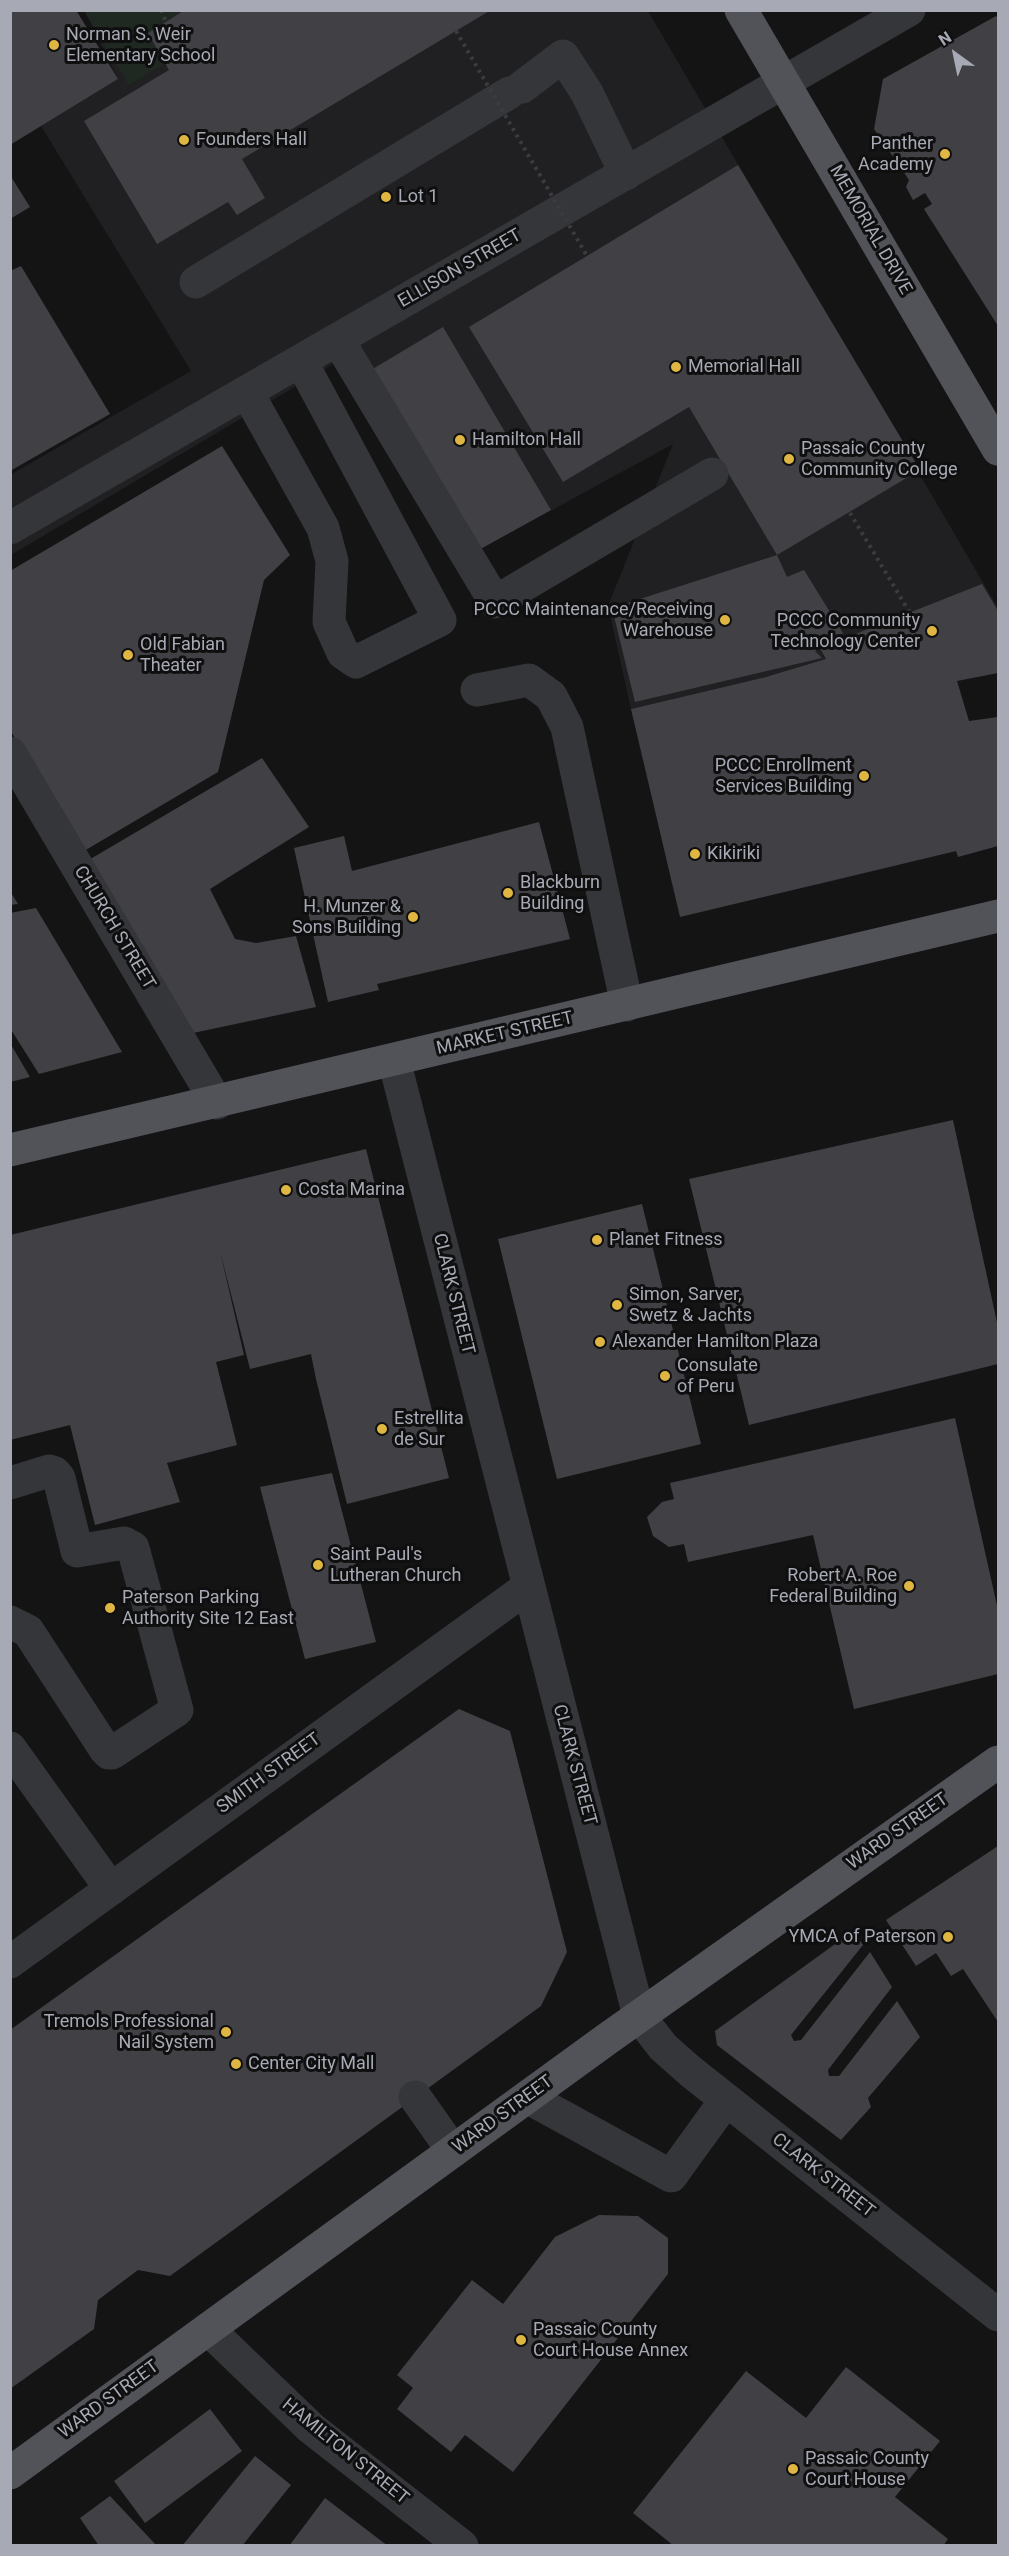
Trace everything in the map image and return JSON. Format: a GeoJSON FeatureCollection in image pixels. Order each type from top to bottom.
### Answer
{"type":"FeatureCollection","features":[{"type":"Feature","properties":{"kind":"main road","name":"MEMORIAL DRIVE"},"geometry":{"type":"LineString","coordinates":[[741,10],[999,449]]}},
{"type":"Feature","properties":{"kind":"main road","name":"MARKET STREET"},"geometry":{"type":"LineString","coordinates":[[10,1150],[999,916]]}},
{"type":"Feature","properties":{"kind":"main road","name":"WARD STREET"},"geometry":{"type":"LineString","coordinates":[[10,2473],[639,2016],[999,1762]]}},
{"type":"Feature","properties":{"kind":"street","name":"ELLISON STREET"},"geometry":{"type":"LineString","coordinates":[[10,528],[909,10]]}},
{"type":"Feature","properties":{"kind":"street"},"geometry":{"type":"LineString","coordinates":[[196,282],[515,90],[563,56],[587,93],[626,174]]}},
{"type":"Feature","properties":{"kind":"street"},"geometry":{"type":"LineString","coordinates":[[338,339],[495,602],[712,474]]}},
{"type":"Feature","properties":{"kind":"street"},"geometry":{"type":"LineString","coordinates":[[247,392],[323,528],[332,561],[329,622],[343,653],[356,662],[440,620],[301,361]]}},
{"type":"Feature","properties":{"kind":"street"},"geometry":{"type":"LineString","coordinates":[[477,690],[529,680],[551,696],[567,728],[627,1005]]}},
{"type":"Feature","properties":{"kind":"street","name":"CHURCH STREET"},"geometry":{"type":"LineString","coordinates":[[10,753],[217,1102]]}},
{"type":"Feature","properties":{"kind":"street","name":"CLARK STREET"},"geometry":{"type":"LineString","coordinates":[[394,1060],[639,2016],[663,2047],[726,2100],[999,2315]]}},
{"type":"Feature","properties":{"kind":"street"},"geometry":{"type":"LineString","coordinates":[[10,1483],[49,1471],[55,1473],[59,1478],[77,1551],[123,1543],[133,1548],[177,1710],[109,1753],[28,1631],[10,1622]]}},
{"type":"Feature","properties":{"kind":"street","name":"SMITH STREET"},"geometry":{"type":"LineString","coordinates":[[10,1962],[528,1587]]}},
{"type":"Feature","properties":{"kind":"street"},"geometry":{"type":"LineString","coordinates":[[10,1749],[111,1889]]}},
{"type":"Feature","properties":{"kind":"street"},"geometry":{"type":"LineString","coordinates":[[415,2097],[453,2151]]}},
{"type":"Feature","properties":{"kind":"street"},"geometry":{"type":"LineString","coordinates":[[527,2097],[671,2176],[726,2100]]}},
{"type":"Feature","properties":{"kind":"street","name":"HAMILTON STREET"},"geometry":{"type":"LineString","coordinates":[[208,2329],[310,2428],[462,2546]]}},
{"type":"Feature","properties":{"kind":"path"},"geometry":{"type":"LineString","coordinates":[[161,10],[166,22]]}},
{"type":"Feature","properties":{"kind":"path"},"geometry":{"type":"LineString","coordinates":[[456,31],[587,256]]}},
{"type":"Feature","properties":{"kind":"path"},"geometry":{"type":"LineString","coordinates":[[849,513],[910,613]]}},
{"type":"Feature","properties":{"kind":"shaded area"},"geometry":{"type":"Polygon","coordinates":[[[84,11],[185,11],[148,33],[165,63],[129,85],[84,11]]]}},
{"type":"Feature","properties":{"kind":"shaded area","name":"Passaic County Community College"},"geometry":{"type":"Polygon","coordinates":[[[85,11],[648,11],[998,608],[998,668],[892,672],[956,851],[816,885],[766,677],[631,709],[608,606],[673,444],[475,552],[355,351],[11,555],[10,475],[191,371],[41,126],[118,79],[85,11]]]}},
{"type":"Feature","properties":{"kind":"building","name":"Norman S. Weir Elementary School"},"geometry":{"type":"Polygon","coordinates":[[[10,10],[76,10],[118,79],[10,145],[10,10]]]}},
{"type":"Feature","properties":{"kind":"building","name":"Founders Hall"},"geometry":{"type":"Polygon","coordinates":[[[185,10],[491,10],[242,159],[265,198],[237,215],[228,202],[157,244],[84,121],[169,70],[148,33],[185,10]]]}},
{"type":"Feature","properties":{"kind":"building","name":"Panther Academy"},"geometry":{"type":"Polygon","coordinates":[[[996,16],[998,19],[998,326],[924,209],[932,204],[925,193],[913,200],[906,187],[909,180],[874,129],[883,79],[996,16]]]}},
{"type":"Feature","properties":{"kind":"building","name":"Memorial Hall"},"geometry":{"type":"Polygon","coordinates":[[[738,165],[920,470],[777,555],[689,407],[563,482],[469,327],[738,165]]]}},
{"type":"Feature","properties":{"kind":"building"},"geometry":{"type":"Polygon","coordinates":[[[10,175],[30,207],[10,219],[10,175]]]}},
{"type":"Feature","properties":{"kind":"building"},"geometry":{"type":"Polygon","coordinates":[[[21,266],[110,414],[10,471],[10,271],[21,266]]]}},
{"type":"Feature","properties":{"kind":"building","name":"Hamilton Hall"},"geometry":{"type":"Polygon","coordinates":[[[443,327],[551,510],[475,552],[371,370],[443,327]]]}},
{"type":"Feature","properties":{"kind":"building","name":"Old Fabian Theater"},"geometry":{"type":"Polygon","coordinates":[[[222,446],[290,555],[264,580],[218,772],[84,851],[10,730],[10,571],[222,446]]]}},
{"type":"Feature","properties":{"kind":"building","name":"PCCC Maintenance/Receiving Warehouse"},"geometry":{"type":"Polygon","coordinates":[[[777,555],[787,577],[804,570],[843,633],[815,651],[822,658],[635,702],[612,608],[777,555]]]}},
{"type":"Feature","properties":{"kind":"building"},"geometry":{"type":"Polygon","coordinates":[[[982,584],[998,611],[998,673],[957,681],[969,721],[998,717],[998,846],[958,857],[956,851],[680,917],[631,709],[766,677],[826,659],[820,648],[982,584]]]}},
{"type":"Feature","properties":{"kind":"building"},"geometry":{"type":"Polygon","coordinates":[[[262,758],[309,827],[210,889],[235,939],[256,943],[296,936],[316,1007],[193,1033],[87,861],[262,758]]]}},
{"type":"Feature","properties":{"kind":"building"},"geometry":{"type":"Polygon","coordinates":[[[539,822],[570,939],[377,984],[379,990],[328,1002],[294,848],[344,836],[352,871],[539,822]]]}},
{"type":"Feature","properties":{"kind":"building"},"geometry":{"type":"Polygon","coordinates":[[[10,891],[18,904],[10,905],[10,891]]]}},
{"type":"Feature","properties":{"kind":"building"},"geometry":{"type":"Polygon","coordinates":[[[36,908],[122,1052],[39,1074],[10,1028],[10,913],[36,908]]]}},
{"type":"Feature","properties":{"kind":"building"},"geometry":{"type":"Polygon","coordinates":[[[10,1043],[30,1077],[10,1082],[10,1043]]]}},
{"type":"Feature","properties":{"kind":"building"},"geometry":{"type":"Polygon","coordinates":[[[953,1120],[998,1327],[998,1364],[749,1425],[689,1179],[953,1120]]]}},
{"type":"Feature","properties":{"kind":"building"},"geometry":{"type":"Polygon","coordinates":[[[366,1149],[449,1478],[347,1504],[311,1354],[250,1369],[220,1251],[244,1355],[216,1362],[237,1445],[167,1463],[180,1502],[95,1525],[70,1425],[10,1440],[10,1235],[366,1149]]]}},
{"type":"Feature","properties":{"kind":"building","name":"Alexander Hamilton Plaza"},"geometry":{"type":"Polygon","coordinates":[[[642,1204],[701,1444],[557,1479],[498,1239],[642,1204]]]}},
{"type":"Feature","properties":{"kind":"building","name":"Robert A. Roe Federal Building"},"geometry":{"type":"Polygon","coordinates":[[[955,1418],[998,1610],[998,1674],[854,1709],[813,1535],[688,1562],[684,1544],[669,1547],[653,1536],[647,1517],[662,1502],[674,1499],[670,1483],[955,1418]]]}},
{"type":"Feature","properties":{"kind":"building","name":"Saint Paul's Lutheran Church"},"geometry":{"type":"Polygon","coordinates":[[[332,1473],[376,1642],[305,1659],[260,1487],[332,1473]]]}},
{"type":"Feature","properties":{"kind":"building","name":"Center City Mall"},"geometry":{"type":"Polygon","coordinates":[[[459,1709],[510,1731],[567,1952],[541,2006],[170,2276],[138,2270],[98,2300],[94,2329],[10,2389],[10,2030],[459,1709]]]}},
{"type":"Feature","properties":{"kind":"building","name":"YMCA of Paterson"},"geometry":{"type":"Polygon","coordinates":[[[998,1846],[998,2022],[963,1969],[951,1976],[936,1953],[916,1966],[886,1920],[998,1846]]]}},
{"type":"Feature","properties":{"kind":"building"},"geometry":{"type":"Polygon","coordinates":[[[853,1931],[863,1945],[791,2035],[794,2041],[801,2040],[870,1952],[892,1987],[828,2070],[829,2076],[839,2076],[897,2001],[920,2037],[868,2098],[871,2107],[841,2140],[717,2045],[715,2031],[853,1931]]]}},
{"type":"Feature","properties":{"kind":"building","name":"Passaic County Court House Annex"},"geometry":{"type":"Polygon","coordinates":[[[599,2215],[638,2216],[668,2238],[668,2274],[513,2472],[465,2435],[451,2452],[397,2409],[413,2388],[397,2375],[472,2280],[503,2304],[555,2237],[599,2215]]]}},
{"type":"Feature","properties":{"kind":"building","name":"Passaic County Court House"},"geometry":{"type":"Polygon","coordinates":[[[846,2367],[940,2441],[895,2497],[948,2539],[943,2546],[674,2546],[633,2513],[746,2371],[806,2418],[846,2367]]]}},
{"type":"Feature","properties":{"kind":"building"},"geometry":{"type":"Polygon","coordinates":[[[210,2409],[242,2451],[145,2523],[114,2481],[210,2409]]]}},
{"type":"Feature","properties":{"kind":"building"},"geometry":{"type":"Polygon","coordinates":[[[255,2456],[291,2485],[242,2546],[182,2546],[255,2456]]]}},
{"type":"Feature","properties":{"kind":"building"},"geometry":{"type":"Polygon","coordinates":[[[110,2496],[157,2546],[99,2546],[80,2518],[110,2496]]]}},
{"type":"Feature","properties":{"kind":"building"},"geometry":{"type":"Polygon","coordinates":[[[325,2498],[388,2546],[289,2546],[325,2498]]]}},
{"type":"Feature","properties":{"kind":"place","name":"Norman S. Weir Elementary School"},"geometry":{"type":"Point","coordinates":[54,45]}},
{"type":"Feature","properties":{"kind":"place","name":"Founders Hall"},"geometry":{"type":"Point","coordinates":[184,140]}},
{"type":"Feature","properties":{"kind":"place","name":"Panther Academy"},"geometry":{"type":"Point","coordinates":[945,154]}},
{"type":"Feature","properties":{"kind":"place","name":"Lot 1"},"geometry":{"type":"Point","coordinates":[386,197]}},
{"type":"Feature","properties":{"kind":"place","name":"Memorial Hall"},"geometry":{"type":"Point","coordinates":[676,367]}},
{"type":"Feature","properties":{"kind":"place","name":"Hamilton Hall"},"geometry":{"type":"Point","coordinates":[460,440]}},
{"type":"Feature","properties":{"kind":"place","name":"Passaic County Community College"},"geometry":{"type":"Point","coordinates":[789,459]}},
{"type":"Feature","properties":{"kind":"place","name":"PCCC Maintenance/Receiving Warehouse"},"geometry":{"type":"Point","coordinates":[725,620]}},
{"type":"Feature","properties":{"kind":"place","name":"PCCC Community Technology Center"},"geometry":{"type":"Point","coordinates":[932,631]}},
{"type":"Feature","properties":{"kind":"place","name":"Old Fabian Theater"},"geometry":{"type":"Point","coordinates":[128,655]}},
{"type":"Feature","properties":{"kind":"place","name":"PCCC Enrollment Services Building"},"geometry":{"type":"Point","coordinates":[864,776]}},
{"type":"Feature","properties":{"kind":"place","name":"Kikiriki"},"geometry":{"type":"Point","coordinates":[695,854]}},
{"type":"Feature","properties":{"kind":"place","name":"Blackburn Building"},"geometry":{"type":"Point","coordinates":[508,893]}},
{"type":"Feature","properties":{"kind":"place","name":"H. Munzer & Sons Building"},"geometry":{"type":"Point","coordinates":[413,917]}},
{"type":"Feature","properties":{"kind":"place","name":"Costa Marina"},"geometry":{"type":"Point","coordinates":[286,1190]}},
{"type":"Feature","properties":{"kind":"place","name":"Planet Fitness"},"geometry":{"type":"Point","coordinates":[597,1240]}},
{"type":"Feature","properties":{"kind":"place","name":"Simon, Sarver, Swetz & Jachts"},"geometry":{"type":"Point","coordinates":[617,1305]}},
{"type":"Feature","properties":{"kind":"place","name":"Alexander Hamilton Plaza"},"geometry":{"type":"Point","coordinates":[600,1342]}},
{"type":"Feature","properties":{"kind":"place","name":"Consulate of Peru"},"geometry":{"type":"Point","coordinates":[665,1376]}},
{"type":"Feature","properties":{"kind":"place","name":"Estrellita de Sur"},"geometry":{"type":"Point","coordinates":[382,1429]}},
{"type":"Feature","properties":{"kind":"place","name":"Saint Paul's Lutheran Church"},"geometry":{"type":"Point","coordinates":[318,1565]}},
{"type":"Feature","properties":{"kind":"place","name":"Robert A. Roe Federal Building"},"geometry":{"type":"Point","coordinates":[909,1586]}},
{"type":"Feature","properties":{"kind":"place","name":"Paterson Parking Authority Site 12 East"},"geometry":{"type":"Point","coordinates":[110,1608]}},
{"type":"Feature","properties":{"kind":"place","name":"YMCA of Paterson"},"geometry":{"type":"Point","coordinates":[948,1937]}},
{"type":"Feature","properties":{"kind":"place","name":"Tremols Professional Nail System"},"geometry":{"type":"Point","coordinates":[226,2032]}},
{"type":"Feature","properties":{"kind":"place","name":"Center City Mall"},"geometry":{"type":"Point","coordinates":[236,2064]}},
{"type":"Feature","properties":{"kind":"place","name":"Passaic County Court House Annex"},"geometry":{"type":"Point","coordinates":[521,2340]}},
{"type":"Feature","properties":{"kind":"place","name":"Passaic County Court House"},"geometry":{"type":"Point","coordinates":[793,2469]}}]}
